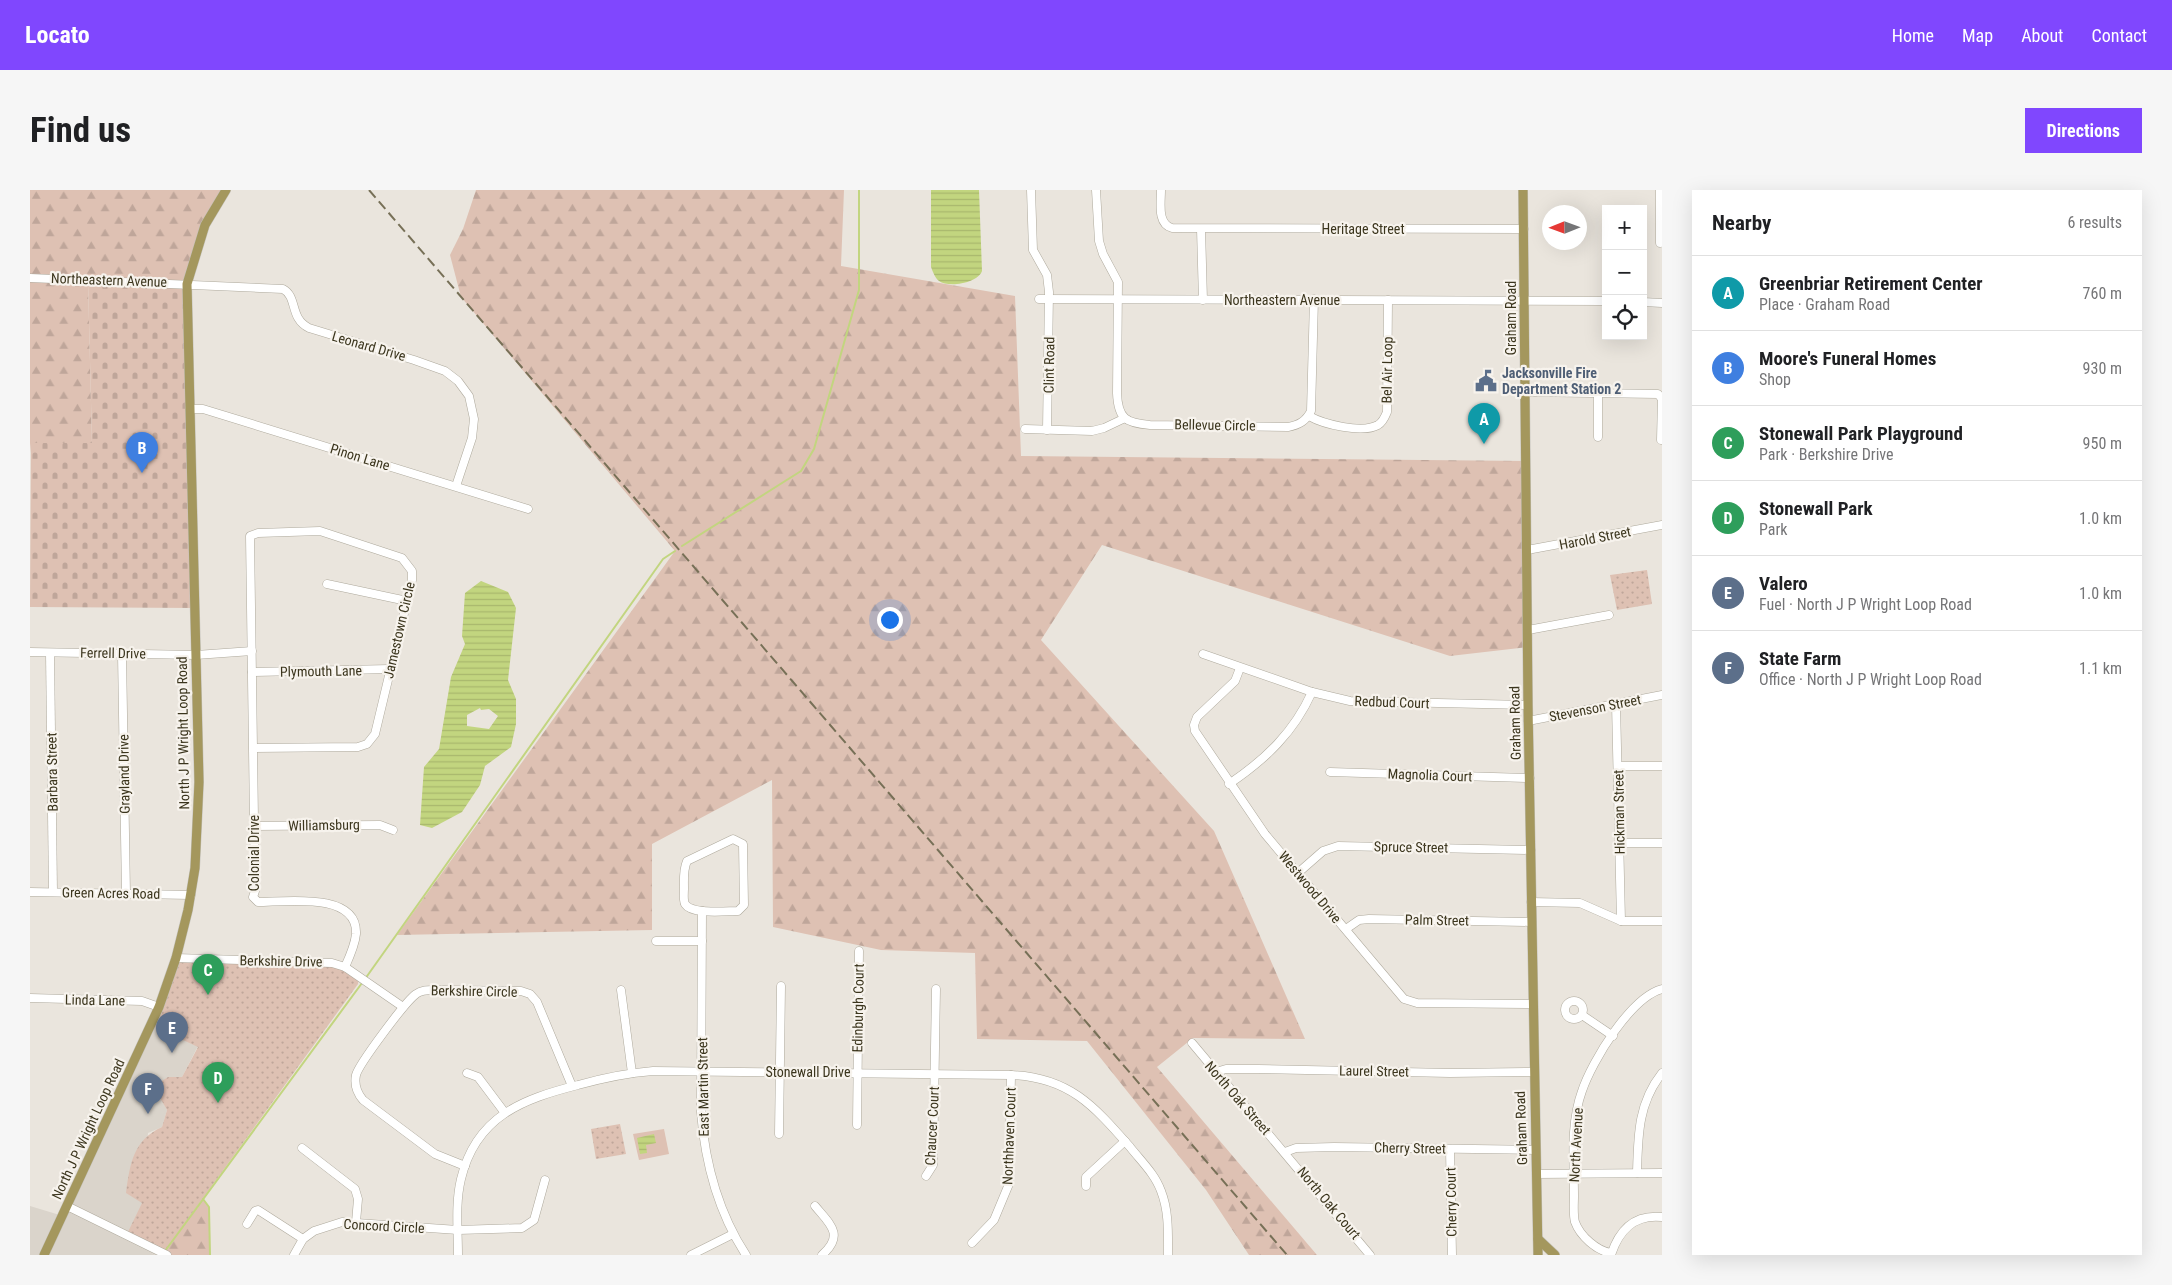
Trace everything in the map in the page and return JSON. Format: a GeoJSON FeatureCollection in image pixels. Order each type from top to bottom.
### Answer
{"type":"FeatureCollection","features":[{"type":"Feature","properties":{"kind":"main road","name":"North J P Wright Loop Road"},"geometry":{"type":"LineString","coordinates":[[44,1255],[159,1007],[176,958],[191,895],[198,806],[187,284],[205,225],[226,190]]}},
{"type":"Feature","properties":{"kind":"main road","name":"Graham Road"},"geometry":{"type":"LineString","coordinates":[[1523,190],[1528,550],[1528,721],[1533,1072],[1538,1255]]}},
{"type":"Feature","properties":{"kind":"main road"},"geometry":{"type":"LineString","coordinates":[[1538,1239],[1555,1255]]}},
{"type":"Feature","properties":{"kind":"street","name":"Clint Road"},"geometry":{"type":"LineString","coordinates":[[1031,190],[1033,250],[1047,275],[1050,299],[1047,430]]}},
{"type":"Feature","properties":{"kind":"street"},"geometry":{"type":"LineString","coordinates":[[1024,429],[1092,431],[1124,419],[1119,408],[1117,393],[1119,299],[1116,277],[1103,254],[1099,241],[1096,190]]}},
{"type":"Feature","properties":{"kind":"street","name":"Heritage Street"},"geometry":{"type":"LineString","coordinates":[[1161,190],[1162,219],[1166,226],[1179,229],[1524,229]]}},
{"type":"Feature","properties":{"kind":"street"},"geometry":{"type":"LineString","coordinates":[[1660,190],[1660,243]]}},
{"type":"Feature","properties":{"kind":"street"},"geometry":{"type":"LineString","coordinates":[[1201,229],[1202,300]]}},
{"type":"Feature","properties":{"kind":"street","name":"Northeastern Avenue"},"geometry":{"type":"LineString","coordinates":[[30,278],[187,284]]}},
{"type":"Feature","properties":{"kind":"street","name":"Leonard Drive"},"geometry":{"type":"LineString","coordinates":[[187,284],[283,289],[291,294],[296,317],[309,328],[414,360],[450,375],[469,396],[474,419],[472,438],[456,486]]}},
{"type":"Feature","properties":{"kind":"street","name":"Northeastern Avenue"},"geometry":{"type":"LineString","coordinates":[[1040,299],[1525,300],[1602,302]]}},
{"type":"Feature","properties":{"kind":"street"},"geometry":{"type":"LineString","coordinates":[[1309,416],[1313,397],[1314,299]]}},
{"type":"Feature","properties":{"kind":"street","name":"Bel Air Loop"},"geometry":{"type":"LineString","coordinates":[[1309,416],[1324,424],[1338,427],[1375,426],[1384,420],[1387,412],[1388,300]]}},
{"type":"Feature","properties":{"kind":"street"},"geometry":{"type":"LineString","coordinates":[[1647,302],[1662,303]]}},
{"type":"Feature","properties":{"kind":"street"},"geometry":{"type":"LineString","coordinates":[[1525,392],[1658,394],[1662,399],[1661,440]]}},
{"type":"Feature","properties":{"kind":"street"},"geometry":{"type":"LineString","coordinates":[[1598,392],[1598,437]]}},
{"type":"Feature","properties":{"kind":"street","name":"Pinon Lane"},"geometry":{"type":"LineString","coordinates":[[191,409],[203,409],[456,486],[528,510]]}},
{"type":"Feature","properties":{"kind":"street","name":"Bellevue Circle"},"geometry":{"type":"LineString","coordinates":[[1124,419],[1134,424],[1150,425],[1288,426],[1300,424],[1309,416]]}},
{"type":"Feature","properties":{"kind":"street","name":"Harold Street"},"geometry":{"type":"LineString","coordinates":[[1528,550],[1662,525]]}},
{"type":"Feature","properties":{"kind":"street","name":"Jamestown Circle"},"geometry":{"type":"LineString","coordinates":[[250,536],[258,533],[320,531],[402,558],[412,571],[407,601],[375,734],[367,744],[358,747],[253,748]]}},
{"type":"Feature","properties":{"kind":"street","name":"Colonial Drive"},"geometry":{"type":"LineString","coordinates":[[250,536],[255,891],[253,897],[258,902],[328,903],[344,909],[351,918],[356,931],[345,966]]}},
{"type":"Feature","properties":{"kind":"street"},"geometry":{"type":"LineString","coordinates":[[327,584],[407,601]]}},
{"type":"Feature","properties":{"kind":"street"},"geometry":{"type":"LineString","coordinates":[[1528,630],[1609,615]]}},
{"type":"Feature","properties":{"kind":"street"},"geometry":{"type":"LineString","coordinates":[[196,654],[252,651]]}},
{"type":"Feature","properties":{"kind":"street","name":"Ferrell Drive"},"geometry":{"type":"LineString","coordinates":[[30,652],[196,654]]}},
{"type":"Feature","properties":{"kind":"street","name":"Barbara Street"},"geometry":{"type":"LineString","coordinates":[[50,652],[53,892]]}},
{"type":"Feature","properties":{"kind":"street","name":"Grayland Drive"},"geometry":{"type":"LineString","coordinates":[[122,654],[126,894]]}},
{"type":"Feature","properties":{"kind":"street","name":"Redbud Court"},"geometry":{"type":"LineString","coordinates":[[1203,654],[1312,692],[1350,701],[1528,705]]}},
{"type":"Feature","properties":{"kind":"street","name":"Westwood Drive"},"geometry":{"type":"LineString","coordinates":[[1240,668],[1235,681],[1197,717],[1194,725],[1195,731],[1229,784],[1266,834],[1404,999],[1410,1002],[1532,1004]]}},
{"type":"Feature","properties":{"kind":"street","name":"Plymouth Lane"},"geometry":{"type":"LineString","coordinates":[[252,672],[390,669]]}},
{"type":"Feature","properties":{"kind":"street"},"geometry":{"type":"LineString","coordinates":[[1229,784],[1252,769],[1291,729],[1301,716],[1312,692]]}},
{"type":"Feature","properties":{"kind":"street","name":"Stevenson Street"},"geometry":{"type":"LineString","coordinates":[[1528,721],[1662,695]]}},
{"type":"Feature","properties":{"kind":"street","name":"Hickman Street"},"geometry":{"type":"LineString","coordinates":[[1616,704],[1621,921]]}},
{"type":"Feature","properties":{"kind":"street"},"geometry":{"type":"LineString","coordinates":[[1618,766],[1662,766]]}},
{"type":"Feature","properties":{"kind":"street","name":"Magnolia Court"},"geometry":{"type":"LineString","coordinates":[[1330,772],[1530,778]]}},
{"type":"Feature","properties":{"kind":"street","name":"Williamsburg"},"geometry":{"type":"LineString","coordinates":[[254,826],[380,824],[392,830]]}},
{"type":"Feature","properties":{"kind":"street"},"geometry":{"type":"LineString","coordinates":[[733,839],[743,844],[744,905],[738,911],[702,911],[685,905],[684,869],[687,861],[733,839]]}},
{"type":"Feature","properties":{"kind":"street"},"geometry":{"type":"LineString","coordinates":[[1619,843],[1662,843]]}},
{"type":"Feature","properties":{"kind":"street","name":"Spruce Street"},"geometry":{"type":"LineString","coordinates":[[1299,872],[1323,851],[1338,846],[1530,850]]}},
{"type":"Feature","properties":{"kind":"street","name":"Green Acres Road"},"geometry":{"type":"LineString","coordinates":[[30,892],[191,895]]}},
{"type":"Feature","properties":{"kind":"street"},"geometry":{"type":"LineString","coordinates":[[1531,902],[1580,903],[1621,921],[1662,921]]}},
{"type":"Feature","properties":{"kind":"street","name":"East Martin Street"},"geometry":{"type":"LineString","coordinates":[[702,911],[702,1120],[708,1166],[716,1194],[733,1234],[746,1255]]}},
{"type":"Feature","properties":{"kind":"street","name":"Palm Street"},"geometry":{"type":"LineString","coordinates":[[1346,929],[1359,920],[1368,919],[1532,922]]}},
{"type":"Feature","properties":{"kind":"street"},"geometry":{"type":"LineString","coordinates":[[656,941],[702,941]]}},
{"type":"Feature","properties":{"kind":"street","name":"Edinburgh Court"},"geometry":{"type":"LineString","coordinates":[[856,1125],[859,951]]}},
{"type":"Feature","properties":{"kind":"street","name":"Berkshire Drive"},"geometry":{"type":"LineString","coordinates":[[176,958],[332,962],[345,966],[403,1007]]}},
{"type":"Feature","properties":{"kind":"street"},"geometry":{"type":"LineString","coordinates":[[779,1134],[781,986]]}},
{"type":"Feature","properties":{"kind":"street","name":"Chaucer Court"},"geometry":{"type":"LineString","coordinates":[[926,1176],[933,1165],[936,989]]}},
{"type":"Feature","properties":{"kind":"street","name":"North Avenue"},"geometry":{"type":"LineString","coordinates":[[1611,1254],[1596,1248],[1575,1222],[1574,1126],[1579,1098],[1596,1059],[1613,1036],[1643,1000],[1654,991],[1662,989]]}},
{"type":"Feature","properties":{"kind":"street","name":"Berkshire Circle"},"geometry":{"type":"LineString","coordinates":[[465,1166],[434,1154],[363,1100],[356,1090],[357,1071],[403,1007],[416,994],[425,990],[520,991],[530,994],[538,1002],[572,1086]]}},
{"type":"Feature","properties":{"kind":"street"},"geometry":{"type":"LineString","coordinates":[[621,990],[632,1073]]}},
{"type":"Feature","properties":{"kind":"street","name":"Linda Lane"},"geometry":{"type":"LineString","coordinates":[[30,998],[142,1001],[159,1007]]}},
{"type":"Feature","properties":{"kind":"street"},"geometry":{"type":"LineString","coordinates":[[1582,1015],[1613,1036]]}},
{"type":"Feature","properties":{"kind":"street","name":"North Oak Street"},"geometry":{"type":"LineString","coordinates":[[1192,1043],[1285,1152]]}},
{"type":"Feature","properties":{"kind":"street","name":"Laurel Street"},"geometry":{"type":"LineString","coordinates":[[1216,1072],[1226,1069],[1258,1069],[1533,1072]]}},
{"type":"Feature","properties":{"kind":"street","name":"Stonewall Drive"},"geometry":{"type":"LineString","coordinates":[[458,1255],[459,1190],[465,1166],[478,1141],[505,1113],[533,1097],[572,1086],[632,1073],[780,1072],[1011,1075],[1038,1078],[1068,1088],[1094,1108],[1125,1141],[1156,1180],[1161,1190],[1168,1217],[1168,1255]]}},
{"type":"Feature","properties":{"kind":"street"},"geometry":{"type":"LineString","coordinates":[[467,1073],[478,1078],[505,1113]]}},
{"type":"Feature","properties":{"kind":"street"},"geometry":{"type":"LineString","coordinates":[[1637,1173],[1638,1134],[1641,1116],[1649,1093],[1662,1073]]}},
{"type":"Feature","properties":{"kind":"street","name":"Northhaven Court"},"geometry":{"type":"LineString","coordinates":[[972,1243],[994,1220],[1009,1184],[1011,1075]]}},
{"type":"Feature","properties":{"kind":"street"},"geometry":{"type":"LineString","coordinates":[[1086,1186],[1086,1177],[1125,1141]]}},
{"type":"Feature","properties":{"kind":"street","name":"Cherry Street"},"geometry":{"type":"LineString","coordinates":[[1285,1152],[1296,1148],[1334,1147],[1536,1150]]}},
{"type":"Feature","properties":{"kind":"street"},"geometry":{"type":"LineString","coordinates":[[302,1148],[355,1189],[358,1199],[356,1222]]}},
{"type":"Feature","properties":{"kind":"street","name":"Cherry Court"},"geometry":{"type":"LineString","coordinates":[[1450,1149],[1452,1255]]}},
{"type":"Feature","properties":{"kind":"street","name":"North Oak Court"},"geometry":{"type":"LineString","coordinates":[[1285,1152],[1370,1255]]}},
{"type":"Feature","properties":{"kind":"street"},"geometry":{"type":"LineString","coordinates":[[1537,1174],[1662,1173]]}},
{"type":"Feature","properties":{"kind":"street","name":"Concord Circle"},"geometry":{"type":"LineString","coordinates":[[294,1255],[303,1239],[323,1226],[342,1222],[458,1230],[512,1229],[528,1226],[534,1220],[545,1180]]}},
{"type":"Feature","properties":{"kind":"street"},"geometry":{"type":"LineString","coordinates":[[67,1206],[167,1255]]}},
{"type":"Feature","properties":{"kind":"street"},"geometry":{"type":"LineString","coordinates":[[815,1206],[832,1227],[834,1234],[832,1244],[822,1255]]}},
{"type":"Feature","properties":{"kind":"street"},"geometry":{"type":"LineString","coordinates":[[247,1224],[258,1210],[303,1239]]}},
{"type":"Feature","properties":{"kind":"street"},"geometry":{"type":"LineString","coordinates":[[1611,1254],[1617,1238],[1627,1226],[1646,1218],[1662,1217]]}},
{"type":"Feature","properties":{"kind":"street"},"geometry":{"type":"LineString","coordinates":[[691,1255],[733,1234]]}},
{"type":"Feature","properties":{"kind":"shaded area"},"geometry":{"type":"Polygon","coordinates":[[[931,190],[979,190],[982,271],[975,279],[963,283],[949,284],[939,281],[935,277],[931,267],[931,190]]]}},
{"type":"Feature","properties":{"kind":"shaded area"},"geometry":{"type":"Polygon","coordinates":[[[481,581],[508,592],[516,608],[508,680],[516,699],[516,724],[511,747],[485,766],[480,785],[462,812],[432,828],[420,825],[424,767],[439,749],[451,677],[465,644],[462,636],[465,593],[481,581]],[[480,708],[467,715],[467,726],[489,729],[498,716],[489,709],[481,710],[480,708]]]}},
{"type":"Feature","properties":{"kind":"shaded area"},"geometry":{"type":"Polygon","coordinates":[[[151,1025],[198,1046],[182,1077],[168,1077],[160,1096],[167,1110],[162,1127],[148,1133],[142,1202],[162,1255],[30,1255],[30,1206],[63,1216],[151,1025]]]}},
{"type":"Feature","properties":{"kind":"shaded area"},"geometry":{"type":"Polygon","coordinates":[[[654,1134],[656,1143],[646,1145],[647,1153],[640,1154],[637,1138],[654,1134]]]}},
{"type":"Feature","properties":{"kind":"green space"},"geometry":{"type":"Polygon","coordinates":[[[30,190],[226,190],[219,201],[187,284],[88,280],[92,444],[31,443],[30,453],[30,190]]]}},
{"type":"Feature","properties":{"kind":"green space"},"geometry":{"type":"Polygon","coordinates":[[[476,190],[844,190],[841,266],[1015,296],[1021,456],[1526,461],[1528,647],[1450,656],[1102,545],[1041,640],[1214,831],[1305,1039],[1193,1038],[1157,1067],[1317,1255],[1249,1255],[1206,1190],[1087,1041],[977,1039],[975,953],[881,950],[773,927],[772,780],[652,844],[652,930],[397,935],[675,551],[461,297],[450,255],[463,229],[476,190]]]}},
{"type":"Feature","properties":{"kind":"green space"},"geometry":{"type":"Polygon","coordinates":[[[88,279],[187,284],[195,608],[30,607],[31,443],[92,443],[88,279]]]}},
{"type":"Feature","properties":{"kind":"green space"},"geometry":{"type":"Polygon","coordinates":[[[1647,570],[1652,604],[1617,610],[1610,575],[1647,570]]]}},
{"type":"Feature","properties":{"kind":"green space"},"geometry":{"type":"Polygon","coordinates":[[[176,958],[321,961],[359,976],[358,984],[164,1252],[127,1234],[142,1203],[126,1193],[129,1172],[139,1146],[152,1132],[162,1127],[167,1110],[159,1096],[162,1081],[168,1077],[182,1077],[198,1047],[151,1025],[176,958]]]}},
{"type":"Feature","properties":{"kind":"green space"},"geometry":{"type":"Polygon","coordinates":[[[620,1124],[626,1154],[596,1159],[591,1129],[620,1124]]]}},
{"type":"Feature","properties":{"kind":"green space"},"geometry":{"type":"Polygon","coordinates":[[[664,1129],[669,1154],[639,1160],[633,1134],[664,1129]]]}},
{"type":"Feature","properties":{"kind":"green space"},"geometry":{"type":"Polygon","coordinates":[[[203,1199],[209,1207],[210,1255],[162,1255],[203,1199]]]}},
{"type":"Feature","properties":{"kind":"waterway"},"geometry":{"type":"LineString","coordinates":[[682,546],[801,471],[814,449],[859,290],[859,190]]}},
{"type":"Feature","properties":{"kind":"waterway"},"geometry":{"type":"LineString","coordinates":[[365,979],[663,559],[675,551]]}},
{"type":"Feature","properties":{"kind":"waterway"},"geometry":{"type":"LineString","coordinates":[[165,1251],[362,983]]}},
{"type":"Feature","properties":{"kind":"waterway"},"geometry":{"type":"LineString","coordinates":[[203,1199],[209,1207],[210,1255]]}},
{"type":"Feature","properties":{"kind":"railway"},"geometry":{"type":"LineString","coordinates":[[369,190],[1287,1255]]}},
{"type":"Feature","properties":{"kind":"place","name":"Jacksonville Fire Department Station 2"},"geometry":{"type":"Point","coordinates":[1486,381]}},
{"type":"Feature","properties":{"kind":"place","name":"Greenbriar Retirement Center"},"geometry":{"type":"Point","coordinates":[1484,444]}},
{"type":"Feature","properties":{"kind":"place","name":"Moore's Funeral Homes"},"geometry":{"type":"Point","coordinates":[142,473]}},
{"type":"Feature","properties":{"kind":"place","name":"Stonewall Park Playground"},"geometry":{"type":"Point","coordinates":[208,995]}},
{"type":"Feature","properties":{"kind":"place","name":"Valero"},"geometry":{"type":"Point","coordinates":[172,1053]}},
{"type":"Feature","properties":{"kind":"place","name":"Stonewall Park"},"geometry":{"type":"Point","coordinates":[218,1103]}},
{"type":"Feature","properties":{"kind":"place","name":"State Farm"},"geometry":{"type":"Point","coordinates":[148,1114]}}]}
